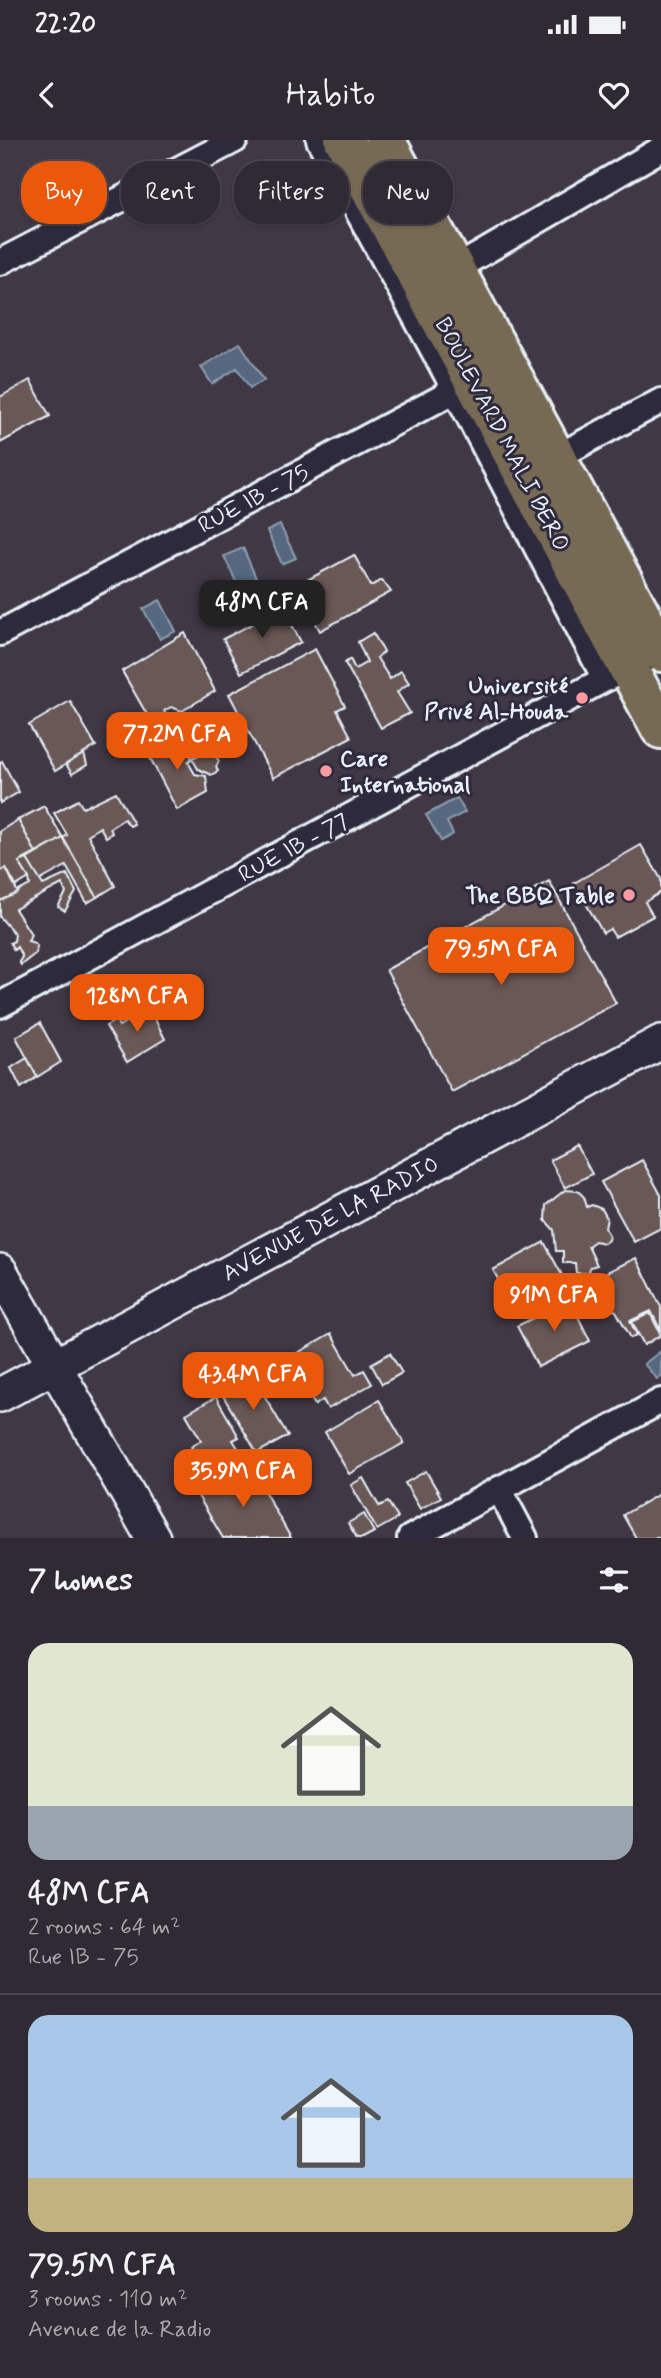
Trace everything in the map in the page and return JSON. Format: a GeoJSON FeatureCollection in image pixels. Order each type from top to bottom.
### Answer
{"type":"FeatureCollection","features":[{"type":"Feature","properties":{"kind":"main road","name":"BOULEVARD MALI BERO"},"geometry":{"type":"LineString","coordinates":[[344,140],[639,663]]}},
{"type":"Feature","properties":{"kind":"main road","name":"BOULEVARD MALI BERO"},"geometry":{"type":"LineString","coordinates":[[385,140],[455,269],[479,378],[557,457],[639,663],[661,729]]}},
{"type":"Feature","properties":{"kind":"street"},"geometry":{"type":"LineString","coordinates":[[0,262],[235,140]]}},
{"type":"Feature","properties":{"kind":"street","name":"BOULEVARD MALI BERO"},"geometry":{"type":"LineString","coordinates":[[319,140],[479,378]]}},
{"type":"Feature","properties":{"kind":"street"},"geometry":{"type":"LineString","coordinates":[[455,269],[661,149]]}},
{"type":"Feature","properties":{"kind":"street","name":"RUE IB - 75"},"geometry":{"type":"LineString","coordinates":[[0,633],[479,378]]}},
{"type":"Feature","properties":{"kind":"street"},"geometry":{"type":"LineString","coordinates":[[557,457],[661,401]]}},
{"type":"Feature","properties":{"kind":"street","name":"RUE IB - 77"},"geometry":{"type":"LineString","coordinates":[[0,1005],[639,663]]}},
{"type":"Feature","properties":{"kind":"street","name":"AVENUE DE LA RADIO"},"geometry":{"type":"LineString","coordinates":[[0,1395],[661,1042]]}},
{"type":"Feature","properties":{"kind":"street"},"geometry":{"type":"LineString","coordinates":[[0,1271],[153,1538]]}},
{"type":"Feature","properties":{"kind":"street"},"geometry":{"type":"LineString","coordinates":[[410,1538],[661,1401]]}},
{"type":"Feature","properties":{"kind":"street"},"geometry":{"type":"LineString","coordinates":[[499,1489],[525,1538]]}},
{"type":"Feature","properties":{"kind":"water"},"geometry":{"type":"Polygon","coordinates":[[[240,343],[264,380],[250,388],[237,368],[212,384],[201,367],[240,343]]]}},
{"type":"Feature","properties":{"kind":"water"},"geometry":{"type":"Polygon","coordinates":[[[280,525],[296,558],[282,564],[267,531],[280,525]]]}},
{"type":"Feature","properties":{"kind":"water"},"geometry":{"type":"Polygon","coordinates":[[[243,548],[256,578],[238,586],[224,556],[243,548]]]}},
{"type":"Feature","properties":{"kind":"water"},"geometry":{"type":"Polygon","coordinates":[[[160,600],[176,631],[160,639],[143,609],[160,600]]]}},
{"type":"Feature","properties":{"kind":"water"},"geometry":{"type":"Polygon","coordinates":[[[457,798],[465,812],[447,822],[453,834],[441,841],[426,815],[457,798]]]}},
{"type":"Feature","properties":{"kind":"water"},"geometry":{"type":"Polygon","coordinates":[[[661,1351],[661,1376],[657,1379],[644,1364],[661,1351]]]}},
{"type":"Feature","properties":{"kind":"building"},"geometry":{"type":"Polygon","coordinates":[[[30,380],[50,416],[0,443],[0,397],[30,380]]]}},
{"type":"Feature","properties":{"kind":"building"},"geometry":{"type":"Polygon","coordinates":[[[354,555],[371,586],[382,580],[391,592],[320,631],[296,586],[354,555]]]}},
{"type":"Feature","properties":{"kind":"building"},"geometry":{"type":"Polygon","coordinates":[[[283,608],[301,642],[241,673],[223,639],[283,608]]]}},
{"type":"Feature","properties":{"kind":"building"},"geometry":{"type":"Polygon","coordinates":[[[185,633],[215,691],[182,711],[171,707],[164,711],[169,720],[154,727],[122,671],[185,633]]]}},
{"type":"Feature","properties":{"kind":"building"},"geometry":{"type":"Polygon","coordinates":[[[373,633],[384,652],[377,658],[390,679],[401,671],[409,683],[397,692],[410,713],[381,728],[345,663],[350,659],[355,669],[367,662],[358,642],[373,633]]]}},
{"type":"Feature","properties":{"kind":"building"},"geometry":{"type":"Polygon","coordinates":[[[315,649],[345,706],[337,710],[351,737],[273,778],[229,694],[315,649]]]}},
{"type":"Feature","properties":{"kind":"building"},"geometry":{"type":"Polygon","coordinates":[[[70,701],[96,746],[55,771],[29,725],[70,701]]]}},
{"type":"Feature","properties":{"kind":"building"},"geometry":{"type":"Polygon","coordinates":[[[177,733],[192,758],[188,762],[195,774],[206,776],[208,793],[177,810],[146,750],[177,733]]]}},
{"type":"Feature","properties":{"kind":"building"},"geometry":{"type":"Polygon","coordinates":[[[211,749],[219,761],[216,767],[218,771],[211,775],[198,769],[192,758],[211,749]]]}},
{"type":"Feature","properties":{"kind":"building"},"geometry":{"type":"Polygon","coordinates":[[[84,754],[87,765],[72,774],[66,764],[84,754]]]}},
{"type":"Feature","properties":{"kind":"building"},"geometry":{"type":"Polygon","coordinates":[[[2,761],[19,792],[0,803],[0,762],[2,761]]]}},
{"type":"Feature","properties":{"kind":"building"},"geometry":{"type":"Polygon","coordinates":[[[116,792],[134,824],[130,826],[124,819],[110,828],[112,833],[106,837],[100,827],[88,835],[115,886],[97,897],[63,838],[67,835],[54,813],[78,800],[83,808],[116,792]]]}},
{"type":"Feature","properties":{"kind":"building"},"geometry":{"type":"Polygon","coordinates":[[[44,806],[63,838],[36,853],[18,820],[44,806]]]}},
{"type":"Feature","properties":{"kind":"building"},"geometry":{"type":"Polygon","coordinates":[[[18,820],[36,853],[19,862],[29,878],[16,886],[6,868],[0,872],[0,831],[18,820]]]}},
{"type":"Feature","properties":{"kind":"building"},"geometry":{"type":"Polygon","coordinates":[[[63,838],[97,897],[87,903],[66,866],[39,881],[27,859],[63,838]]]}},
{"type":"Feature","properties":{"kind":"building"},"geometry":{"type":"Polygon","coordinates":[[[641,845],[661,879],[661,892],[645,902],[653,916],[615,937],[610,929],[603,933],[574,883],[641,845]]]}},
{"type":"Feature","properties":{"kind":"building"},"geometry":{"type":"Polygon","coordinates":[[[27,859],[43,885],[67,874],[76,892],[65,911],[58,907],[66,893],[62,884],[15,909],[31,934],[28,941],[37,946],[36,953],[21,965],[19,962],[22,957],[17,947],[14,950],[10,943],[14,941],[15,934],[0,917],[0,901],[30,885],[29,878],[19,862],[27,859]]]}},
{"type":"Feature","properties":{"kind":"building"},"geometry":{"type":"Polygon","coordinates":[[[6,868],[18,893],[0,901],[0,872],[6,868]]]}},
{"type":"Feature","properties":{"kind":"building"},"geometry":{"type":"Polygon","coordinates":[[[549,881],[616,1003],[452,1092],[386,970],[549,881]]]}},
{"type":"Feature","properties":{"kind":"building"},"geometry":{"type":"Polygon","coordinates":[[[146,1002],[165,1039],[127,1062],[106,1026],[116,1020],[119,1026],[140,1013],[137,1008],[146,1002]]]}},
{"type":"Feature","properties":{"kind":"building"},"geometry":{"type":"Polygon","coordinates":[[[40,1023],[61,1062],[37,1077],[16,1037],[40,1023]]]}},
{"type":"Feature","properties":{"kind":"building"},"geometry":{"type":"Polygon","coordinates":[[[27,1058],[37,1077],[21,1088],[11,1068],[27,1058]]]}},
{"type":"Feature","properties":{"kind":"building"},"geometry":{"type":"Polygon","coordinates":[[[577,1146],[592,1174],[565,1188],[550,1160],[577,1146]]]}},
{"type":"Feature","properties":{"kind":"building"},"geometry":{"type":"Polygon","coordinates":[[[642,1160],[661,1195],[661,1228],[634,1242],[601,1182],[642,1160]]]}},
{"type":"Feature","properties":{"kind":"building"},"geometry":{"type":"Polygon","coordinates":[[[565,1190],[578,1191],[584,1197],[587,1207],[592,1205],[602,1209],[607,1218],[605,1228],[609,1235],[608,1240],[604,1243],[595,1241],[588,1246],[597,1265],[590,1267],[589,1273],[576,1273],[575,1263],[563,1263],[563,1251],[556,1251],[554,1230],[545,1220],[546,1205],[565,1190]]]}},
{"type":"Feature","properties":{"kind":"building"},"geometry":{"type":"Polygon","coordinates":[[[544,1242],[562,1275],[511,1303],[493,1270],[544,1242]]]}},
{"type":"Feature","properties":{"kind":"building"},"geometry":{"type":"Polygon","coordinates":[[[636,1258],[661,1307],[661,1331],[651,1311],[630,1321],[637,1335],[631,1338],[616,1311],[607,1307],[599,1311],[586,1287],[609,1276],[607,1272],[636,1258]]]}},
{"type":"Feature","properties":{"kind":"building"},"geometry":{"type":"Polygon","coordinates":[[[570,1300],[590,1341],[538,1367],[517,1326],[570,1300]]]}},
{"type":"Feature","properties":{"kind":"building"},"geometry":{"type":"Polygon","coordinates":[[[650,1313],[661,1335],[644,1345],[632,1322],[650,1313]]]}},
{"type":"Feature","properties":{"kind":"building"},"geometry":{"type":"Polygon","coordinates":[[[331,1334],[355,1375],[364,1370],[372,1384],[328,1409],[323,1400],[315,1405],[303,1385],[311,1381],[296,1354],[331,1334]]]}},
{"type":"Feature","properties":{"kind":"building"},"geometry":{"type":"Polygon","coordinates":[[[390,1353],[402,1373],[382,1384],[371,1364],[390,1353]]]}},
{"type":"Feature","properties":{"kind":"building"},"geometry":{"type":"Polygon","coordinates":[[[250,1371],[288,1436],[257,1453],[219,1389],[250,1371]]]}},
{"type":"Feature","properties":{"kind":"building"},"geometry":{"type":"Polygon","coordinates":[[[216,1397],[239,1437],[233,1440],[244,1458],[209,1478],[191,1447],[201,1440],[186,1414],[216,1397]]]}},
{"type":"Feature","properties":{"kind":"building"},"geometry":{"type":"Polygon","coordinates":[[[379,1400],[404,1443],[349,1474],[325,1432],[379,1400]]]}},
{"type":"Feature","properties":{"kind":"building"},"geometry":{"type":"Polygon","coordinates":[[[250,1466],[291,1538],[223,1538],[198,1496],[250,1466]]]}},
{"type":"Feature","properties":{"kind":"building"},"geometry":{"type":"Polygon","coordinates":[[[426,1471],[441,1497],[420,1509],[405,1483],[426,1471]]]}},
{"type":"Feature","properties":{"kind":"building"},"geometry":{"type":"Polygon","coordinates":[[[363,1478],[379,1506],[388,1502],[398,1518],[377,1530],[351,1485],[363,1478]]]}},
{"type":"Feature","properties":{"kind":"building"},"geometry":{"type":"Polygon","coordinates":[[[661,1493],[661,1538],[636,1538],[623,1515],[661,1493]]]}},
{"type":"Feature","properties":{"kind":"building"},"geometry":{"type":"Polygon","coordinates":[[[364,1514],[374,1532],[357,1538],[348,1523],[364,1514]]]}},
{"type":"Feature","properties":{"kind":"place","name":"Université Privé Al-Houda"},"geometry":{"type":"Point","coordinates":[582,698]}},
{"type":"Feature","properties":{"kind":"place","name":"Care International"},"geometry":{"type":"Point","coordinates":[326,771]}},
{"type":"Feature","properties":{"kind":"place","name":"The BBQ Table"},"geometry":{"type":"Point","coordinates":[629,895]}}]}
